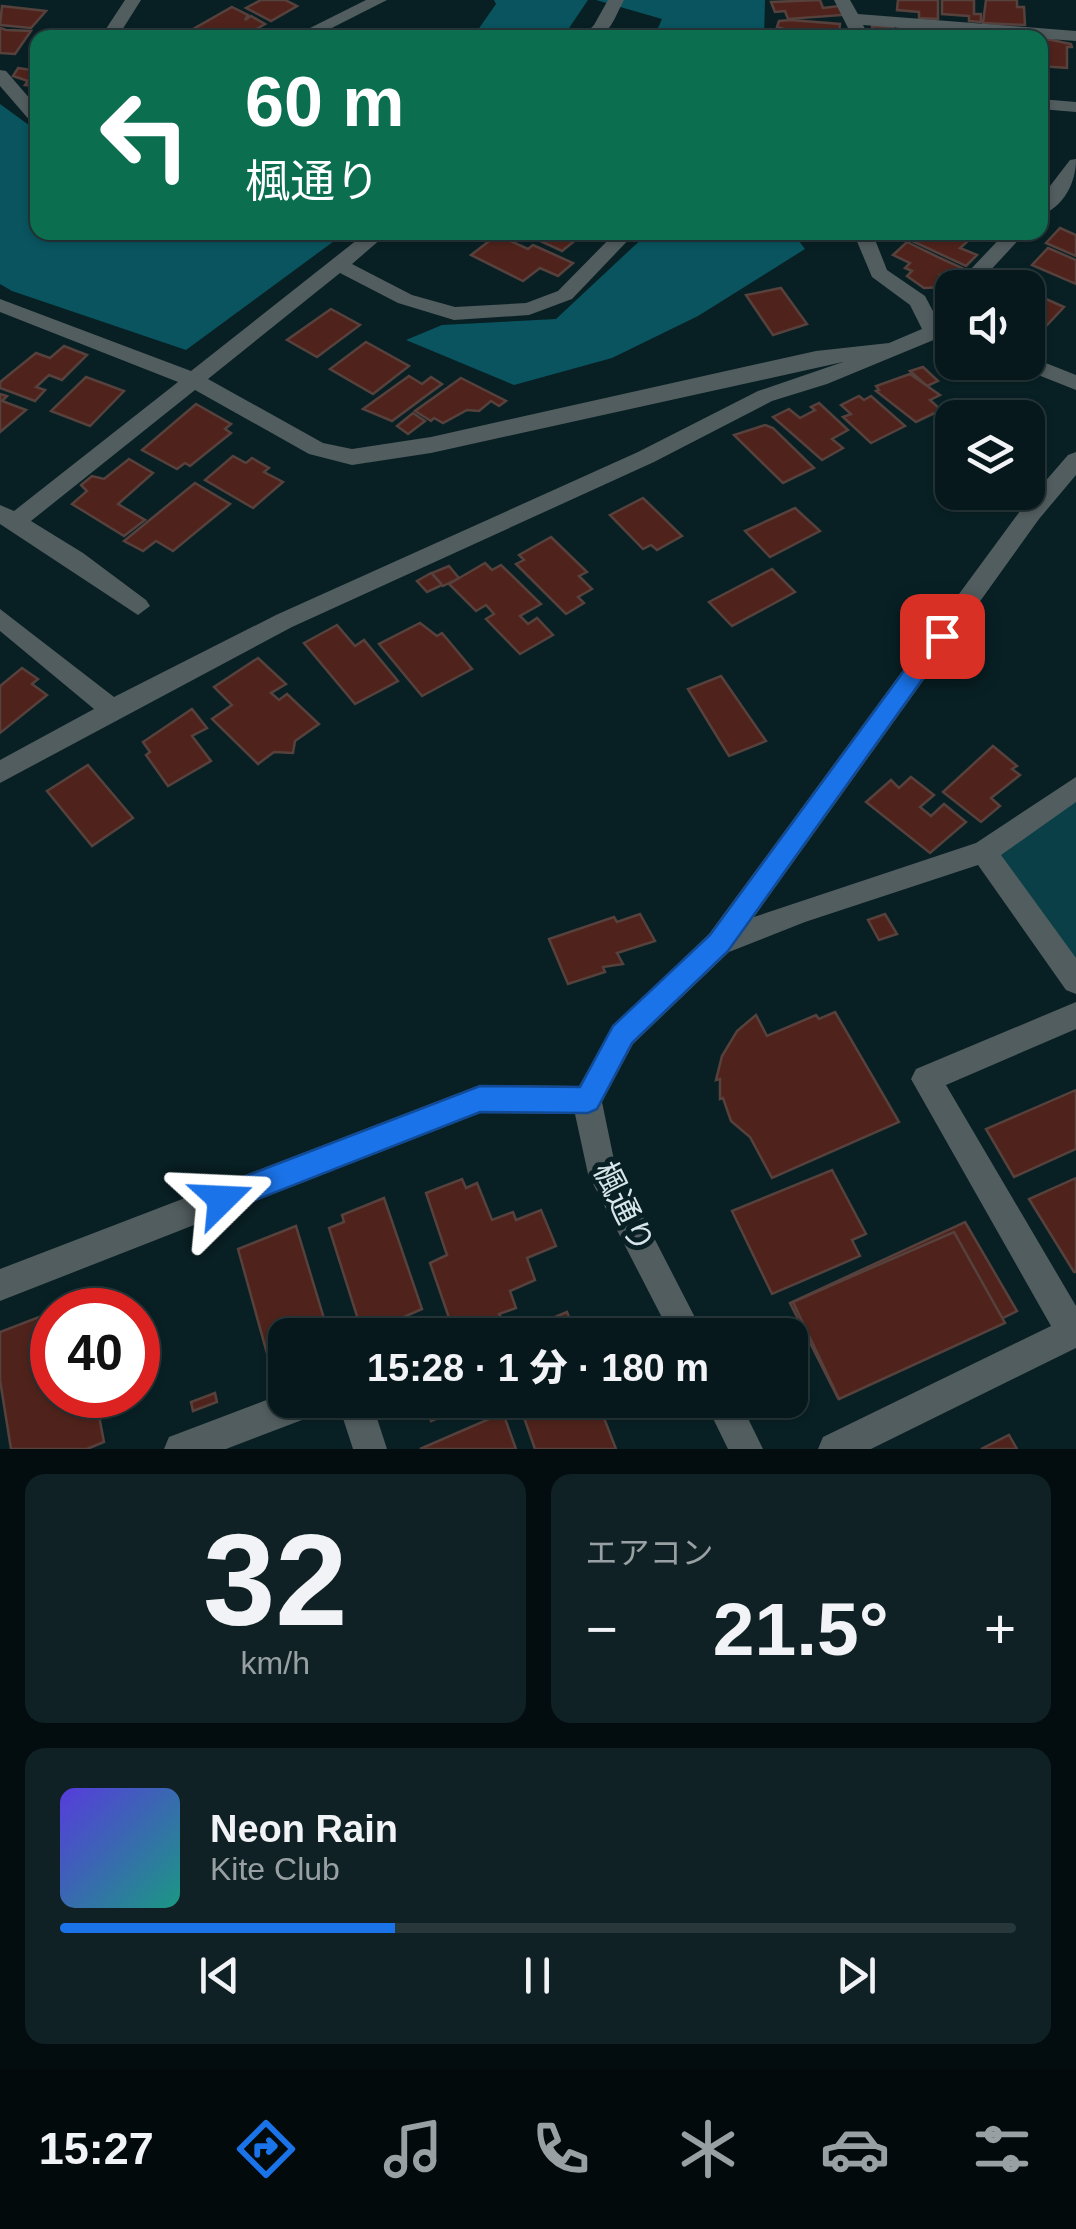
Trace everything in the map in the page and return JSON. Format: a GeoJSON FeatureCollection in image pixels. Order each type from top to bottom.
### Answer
{"type":"FeatureCollection","features":[{"type":"Feature","properties":{"kind":"street"},"geometry":{"type":"LineString","coordinates":[[113,30],[134,0]]}},
{"type":"Feature","properties":{"kind":"street"},"geometry":{"type":"LineString","coordinates":[[600,30],[616,0]]}},
{"type":"Feature","properties":{"kind":"street"},"geometry":{"type":"LineString","coordinates":[[842,0],[859,30]]}},
{"type":"Feature","properties":{"kind":"street"},"geometry":{"type":"LineString","coordinates":[[313,30],[362,3]]}},
{"type":"Feature","properties":{"kind":"street"},"geometry":{"type":"LineString","coordinates":[[854,19],[998,30]]}},
{"type":"Feature","properties":{"kind":"street"},"geometry":{"type":"LineString","coordinates":[[1048,34],[1076,36]]}},
{"type":"Feature","properties":{"kind":"street"},"geometry":{"type":"LineString","coordinates":[[0,75],[30,111]]}},
{"type":"Feature","properties":{"kind":"street"},"geometry":{"type":"LineString","coordinates":[[1048,105],[1076,107]]}},
{"type":"Feature","properties":{"kind":"street"},"geometry":{"type":"LineString","coordinates":[[1048,202],[1076,164]]}},
{"type":"Feature","properties":{"kind":"street"},"geometry":{"type":"LineString","coordinates":[[138,606],[8,517],[193,380],[370,240]]}},
{"type":"Feature","properties":{"kind":"street"},"geometry":{"type":"LineString","coordinates":[[340,265],[404,299],[454,314],[528,309],[564,295],[619,240]]}},
{"type":"Feature","properties":{"kind":"street"},"geometry":{"type":"LineString","coordinates":[[865,240],[879,273],[918,302],[935,324]]}},
{"type":"Feature","properties":{"kind":"street"},"geometry":{"type":"LineString","coordinates":[[980,270],[1009,240]]}},
{"type":"Feature","properties":{"kind":"street"},"geometry":{"type":"LineString","coordinates":[[0,305],[193,380],[318,449],[352,457],[431,445],[816,358],[902,348]]}},
{"type":"Feature","properties":{"kind":"street"},"geometry":{"type":"LineString","coordinates":[[0,772],[96,722],[112,709],[284,621],[629,465],[764,396],[935,337]]}},
{"type":"Feature","properties":{"kind":"street"},"geometry":{"type":"LineString","coordinates":[[1045,371],[1076,384]]}},
{"type":"Feature","properties":{"kind":"street"},"geometry":{"type":"LineString","coordinates":[[0,1285],[480,1099],[588,1100],[622,1035],[719,943],[1019,529],[1076,460]]}},
{"type":"Feature","properties":{"kind":"street"},"geometry":{"type":"LineString","coordinates":[[0,618],[112,709]]}},
{"type":"Feature","properties":{"kind":"street"},"geometry":{"type":"LineString","coordinates":[[719,943],[801,911],[984,852],[1076,788]]}},
{"type":"Feature","properties":{"kind":"street"},"geometry":{"type":"LineString","coordinates":[[984,852],[1076,981]]}},
{"type":"Feature","properties":{"kind":"street"},"geometry":{"type":"LineString","coordinates":[[835,1449],[1075,1332],[926,1079],[1076,1015]]}},
{"type":"Feature","properties":{"kind":"street","name":"楓通り"},"geometry":{"type":"LineString","coordinates":[[588,1100],[599,1163],[679,1318]]}},
{"type":"Feature","properties":{"kind":"street"},"geometry":{"type":"LineString","coordinates":[[182,1449],[268,1416]]}},
{"type":"Feature","properties":{"kind":"street"},"geometry":{"type":"LineString","coordinates":[[360,1418],[370,1449]]}},
{"type":"Feature","properties":{"kind":"street"},"geometry":{"type":"LineString","coordinates":[[730,1418],[746,1449]]}},
{"type":"Feature","properties":{"kind":"shaded area"},"geometry":{"type":"Polygon","coordinates":[[[494,0],[588,0],[568,30],[478,30],[496,4],[494,0]]]}},
{"type":"Feature","properties":{"kind":"shaded area"},"geometry":{"type":"Polygon","coordinates":[[[596,0],[765,0],[764,30],[657,30],[662,19],[596,0]]]}},
{"type":"Feature","properties":{"kind":"shaded area"},"geometry":{"type":"Polygon","coordinates":[[[0,104],[30,126],[30,240],[335,240],[186,350],[0,284],[0,104]]]}},
{"type":"Feature","properties":{"kind":"shaded area"},"geometry":{"type":"Polygon","coordinates":[[[641,240],[798,240],[805,249],[698,316],[612,358],[514,385],[406,340],[442,325],[556,319],[641,240]]]}},
{"type":"Feature","properties":{"kind":"shaded area"},"geometry":{"type":"Polygon","coordinates":[[[1076,788],[1076,981],[984,852],[1076,788]]]}},
{"type":"Feature","properties":{"kind":"building"},"geometry":{"type":"Polygon","coordinates":[[[261,0],[285,0],[297,6],[271,21],[246,8],[261,0]]]}},
{"type":"Feature","properties":{"kind":"building"},"geometry":{"type":"Polygon","coordinates":[[[820,0],[823,8],[839,6],[843,15],[788,19],[785,11],[775,12],[771,2],[820,0]]]}},
{"type":"Feature","properties":{"kind":"building"},"geometry":{"type":"Polygon","coordinates":[[[898,0],[938,0],[938,19],[919,18],[919,12],[897,10],[898,0]]]}},
{"type":"Feature","properties":{"kind":"building"},"geometry":{"type":"Polygon","coordinates":[[[942,0],[974,0],[974,14],[981,14],[981,22],[969,21],[969,16],[942,14],[942,0]]]}},
{"type":"Feature","properties":{"kind":"building"},"geometry":{"type":"Polygon","coordinates":[[[986,0],[1017,0],[1017,7],[1024,7],[1025,25],[983,23],[986,0]]]}},
{"type":"Feature","properties":{"kind":"building"},"geometry":{"type":"Polygon","coordinates":[[[2,6],[46,11],[31,28],[0,25],[2,6]]]}},
{"type":"Feature","properties":{"kind":"building"},"geometry":{"type":"Polygon","coordinates":[[[232,7],[248,15],[245,20],[251,16],[265,24],[255,30],[195,28],[232,7]]]}},
{"type":"Feature","properties":{"kind":"building"},"geometry":{"type":"Polygon","coordinates":[[[779,21],[840,24],[839,30],[788,30],[777,27],[779,21]]]}},
{"type":"Feature","properties":{"kind":"building"},"geometry":{"type":"Polygon","coordinates":[[[872,26],[893,27],[893,30],[873,30],[872,26]]]}},
{"type":"Feature","properties":{"kind":"building"},"geometry":{"type":"Polygon","coordinates":[[[0,28],[30,31],[15,54],[0,53],[0,28]]]}},
{"type":"Feature","properties":{"kind":"building"},"geometry":{"type":"Polygon","coordinates":[[[1048,39],[1071,44],[1067,47],[1067,68],[1048,67],[1048,39]]]}},
{"type":"Feature","properties":{"kind":"building"},"geometry":{"type":"Polygon","coordinates":[[[18,68],[30,70],[30,86],[25,85],[28,81],[13,76],[18,68]]]}},
{"type":"Feature","properties":{"kind":"building"},"geometry":{"type":"Polygon","coordinates":[[[1060,228],[1076,235],[1076,256],[1046,243],[1060,228]]]}},
{"type":"Feature","properties":{"kind":"building"},"geometry":{"type":"Polygon","coordinates":[[[490,240],[508,240],[528,249],[533,245],[573,263],[558,276],[540,268],[523,281],[471,255],[490,240]]]}},
{"type":"Feature","properties":{"kind":"building"},"geometry":{"type":"Polygon","coordinates":[[[538,240],[576,240],[562,251],[538,240]]]}},
{"type":"Feature","properties":{"kind":"building"},"geometry":{"type":"Polygon","coordinates":[[[910,240],[969,240],[960,248],[977,255],[966,266],[910,240]]]}},
{"type":"Feature","properties":{"kind":"building"},"geometry":{"type":"Polygon","coordinates":[[[907,242],[962,268],[935,270],[935,287],[924,288],[907,276],[912,271],[905,268],[910,263],[893,255],[907,242]]]}},
{"type":"Feature","properties":{"kind":"building"},"geometry":{"type":"Polygon","coordinates":[[[1048,248],[1076,260],[1076,284],[1045,270],[1032,265],[1048,248]]]}},
{"type":"Feature","properties":{"kind":"building"},"geometry":{"type":"Polygon","coordinates":[[[781,288],[807,324],[773,335],[746,295],[781,288]]]}},
{"type":"Feature","properties":{"kind":"building"},"geometry":{"type":"Polygon","coordinates":[[[1045,299],[1064,307],[1045,327],[1045,299]]]}},
{"type":"Feature","properties":{"kind":"building"},"geometry":{"type":"Polygon","coordinates":[[[331,309],[360,325],[317,357],[287,340],[331,309]]]}},
{"type":"Feature","properties":{"kind":"building"},"geometry":{"type":"Polygon","coordinates":[[[366,342],[409,366],[373,394],[330,369],[366,342]]]}},
{"type":"Feature","properties":{"kind":"building"},"geometry":{"type":"Polygon","coordinates":[[[64,346],[87,355],[62,380],[49,375],[36,387],[45,390],[35,401],[0,388],[0,382],[36,353],[50,358],[64,346]]]}},
{"type":"Feature","properties":{"kind":"building"},"geometry":{"type":"Polygon","coordinates":[[[923,367],[938,381],[927,386],[910,371],[923,367]]]}},
{"type":"Feature","properties":{"kind":"building"},"geometry":{"type":"Polygon","coordinates":[[[910,374],[940,395],[930,400],[935,405],[935,413],[916,422],[876,391],[876,386],[910,374]]]}},
{"type":"Feature","properties":{"kind":"building"},"geometry":{"type":"Polygon","coordinates":[[[409,376],[422,384],[431,377],[442,384],[392,421],[363,409],[409,376]]]}},
{"type":"Feature","properties":{"kind":"building"},"geometry":{"type":"Polygon","coordinates":[[[86,377],[124,391],[90,426],[51,411],[86,377]]]}},
{"type":"Feature","properties":{"kind":"building"},"geometry":{"type":"Polygon","coordinates":[[[461,378],[506,401],[499,406],[491,401],[479,411],[467,410],[443,423],[415,411],[461,378]]]}},
{"type":"Feature","properties":{"kind":"building"},"geometry":{"type":"Polygon","coordinates":[[[0,394],[7,396],[2,401],[26,410],[0,432],[0,394]]]}},
{"type":"Feature","properties":{"kind":"building"},"geometry":{"type":"Polygon","coordinates":[[[859,396],[864,400],[871,396],[905,426],[871,443],[843,417],[851,414],[841,405],[859,396]]]}},
{"type":"Feature","properties":{"kind":"building"},"geometry":{"type":"Polygon","coordinates":[[[819,403],[848,430],[832,439],[843,448],[822,460],[773,417],[789,409],[800,418],[815,410],[811,407],[819,403]]]}},
{"type":"Feature","properties":{"kind":"building"},"geometry":{"type":"Polygon","coordinates":[[[196,404],[231,424],[225,429],[231,433],[190,466],[185,463],[177,469],[142,450],[196,404]]]}},
{"type":"Feature","properties":{"kind":"building"},"geometry":{"type":"Polygon","coordinates":[[[413,413],[425,421],[408,434],[397,426],[413,413]]]}},
{"type":"Feature","properties":{"kind":"building"},"geometry":{"type":"Polygon","coordinates":[[[765,425],[773,428],[814,468],[783,483],[734,435],[765,425]]]}},
{"type":"Feature","properties":{"kind":"building"},"geometry":{"type":"Polygon","coordinates":[[[233,456],[246,463],[252,458],[269,468],[264,472],[283,482],[253,508],[205,480],[233,456]]]}},
{"type":"Feature","properties":{"kind":"building"},"geometry":{"type":"Polygon","coordinates":[[[129,459],[153,473],[118,504],[145,520],[124,536],[72,504],[87,491],[81,485],[92,476],[104,479],[129,459]]]}},
{"type":"Feature","properties":{"kind":"building"},"geometry":{"type":"Polygon","coordinates":[[[195,483],[230,504],[173,551],[156,541],[143,551],[124,541],[195,483]]]}},
{"type":"Feature","properties":{"kind":"building"},"geometry":{"type":"Polygon","coordinates":[[[643,498],[682,536],[657,550],[651,545],[643,549],[610,515],[643,498]]]}},
{"type":"Feature","properties":{"kind":"building"},"geometry":{"type":"Polygon","coordinates":[[[795,508],[820,531],[770,557],[745,531],[795,508]]]}},
{"type":"Feature","properties":{"kind":"building"},"geometry":{"type":"Polygon","coordinates":[[[551,537],[587,572],[579,576],[592,589],[578,597],[584,603],[566,614],[516,564],[524,560],[519,555],[551,537]]]}},
{"type":"Feature","properties":{"kind":"building"},"geometry":{"type":"Polygon","coordinates":[[[485,563],[492,570],[501,565],[541,604],[520,616],[528,624],[537,618],[553,635],[520,654],[486,619],[494,614],[486,605],[476,611],[449,584],[485,563]]]}},
{"type":"Feature","properties":{"kind":"building"},"geometry":{"type":"Polygon","coordinates":[[[449,566],[459,578],[443,586],[432,573],[449,566]]]}},
{"type":"Feature","properties":{"kind":"building"},"geometry":{"type":"Polygon","coordinates":[[[772,569],[795,592],[732,626],[709,602],[772,569]]]}},
{"type":"Feature","properties":{"kind":"building"},"geometry":{"type":"Polygon","coordinates":[[[431,573],[442,585],[427,592],[417,581],[431,573]]]}},
{"type":"Feature","properties":{"kind":"building"},"geometry":{"type":"Polygon","coordinates":[[[420,623],[437,636],[442,633],[472,669],[422,696],[379,644],[420,623]]]}},
{"type":"Feature","properties":{"kind":"building"},"geometry":{"type":"Polygon","coordinates":[[[337,625],[355,646],[364,640],[398,681],[355,704],[304,643],[337,625]]]}},
{"type":"Feature","properties":{"kind":"building"},"geometry":{"type":"Polygon","coordinates":[[[258,658],[286,684],[271,693],[279,700],[287,694],[319,724],[295,741],[293,753],[274,752],[258,764],[212,719],[232,705],[214,687],[258,658]]]}},
{"type":"Feature","properties":{"kind":"building"},"geometry":{"type":"Polygon","coordinates":[[[22,668],[38,679],[32,684],[47,695],[0,733],[0,686],[22,668]]]}},
{"type":"Feature","properties":{"kind":"building"},"geometry":{"type":"Polygon","coordinates":[[[721,676],[766,741],[729,756],[688,689],[721,676]]]}},
{"type":"Feature","properties":{"kind":"building"},"geometry":{"type":"Polygon","coordinates":[[[192,709],[207,728],[192,736],[211,761],[168,786],[146,755],[150,752],[143,742],[192,709]]]}},
{"type":"Feature","properties":{"kind":"building"},"geometry":{"type":"Polygon","coordinates":[[[993,746],[1017,766],[1012,769],[1020,775],[991,798],[1000,806],[981,822],[943,792],[993,746]]]}},
{"type":"Feature","properties":{"kind":"building"},"geometry":{"type":"Polygon","coordinates":[[[88,765],[133,818],[92,846],[47,791],[88,765]]]}},
{"type":"Feature","properties":{"kind":"building"},"geometry":{"type":"Polygon","coordinates":[[[911,777],[934,795],[920,807],[931,816],[944,804],[966,822],[930,853],[866,802],[891,780],[899,788],[911,777]]]}},
{"type":"Feature","properties":{"kind":"building"},"geometry":{"type":"Polygon","coordinates":[[[640,914],[655,941],[617,953],[623,964],[603,967],[605,972],[568,984],[549,939],[614,917],[617,922],[640,914]]]}},
{"type":"Feature","properties":{"kind":"building"},"geometry":{"type":"Polygon","coordinates":[[[885,914],[897,934],[879,940],[868,920],[885,914]]]}},
{"type":"Feature","properties":{"kind":"building"},"geometry":{"type":"Polygon","coordinates":[[[835,1012],[899,1122],[772,1178],[750,1137],[731,1121],[723,1098],[720,1099],[720,1079],[716,1080],[722,1056],[737,1031],[756,1015],[767,1036],[816,1015],[819,1019],[835,1012]]]}},
{"type":"Feature","properties":{"kind":"building"},"geometry":{"type":"Polygon","coordinates":[[[1076,1090],[1076,1149],[1014,1177],[986,1129],[1076,1090]]]}},
{"type":"Feature","properties":{"kind":"building"},"geometry":{"type":"Polygon","coordinates":[[[832,1170],[866,1234],[852,1240],[860,1256],[772,1294],[732,1211],[832,1170]]]}},
{"type":"Feature","properties":{"kind":"building"},"geometry":{"type":"Polygon","coordinates":[[[1076,1178],[1076,1272],[1074,1272],[1029,1199],[1076,1178]]]}},
{"type":"Feature","properties":{"kind":"building"},"geometry":{"type":"Polygon","coordinates":[[[462,1179],[466,1188],[477,1183],[492,1220],[513,1212],[516,1220],[541,1210],[556,1246],[527,1258],[535,1280],[510,1291],[516,1308],[499,1314],[501,1318],[449,1318],[430,1263],[447,1255],[426,1193],[462,1179]]]}},
{"type":"Feature","properties":{"kind":"building"},"geometry":{"type":"Polygon","coordinates":[[[384,1198],[422,1309],[402,1318],[358,1318],[329,1228],[344,1222],[342,1215],[384,1198]]]}},
{"type":"Feature","properties":{"kind":"building"},"geometry":{"type":"Polygon","coordinates":[[[965,1222],[1017,1311],[838,1398],[808,1339],[808,1318],[798,1318],[790,1303],[965,1222]]]}},
{"type":"Feature","properties":{"kind":"building"},"geometry":{"type":"Polygon","coordinates":[[[296,1226],[324,1318],[268,1318],[268,1357],[238,1249],[296,1226]]]}},
{"type":"Feature","properties":{"kind":"building"},"geometry":{"type":"Polygon","coordinates":[[[954,1232],[1005,1323],[839,1399],[808,1334],[808,1318],[801,1318],[793,1302],[954,1232]]]}},
{"type":"Feature","properties":{"kind":"building"},"geometry":{"type":"Polygon","coordinates":[[[30,1320],[30,1418],[99,1418],[104,1442],[87,1449],[11,1449],[0,1380],[0,1332],[30,1320]]]}},
{"type":"Feature","properties":{"kind":"building"},"geometry":{"type":"Polygon","coordinates":[[[215,1393],[217,1402],[193,1411],[191,1402],[215,1393]]]}},
{"type":"Feature","properties":{"kind":"building"},"geometry":{"type":"Polygon","coordinates":[[[491,1418],[505,1418],[516,1449],[420,1449],[491,1418]]]}},
{"type":"Feature","properties":{"kind":"building"},"geometry":{"type":"Polygon","coordinates":[[[524,1418],[604,1418],[616,1449],[535,1449],[524,1418]]]}},
{"type":"Feature","properties":{"kind":"building"},"geometry":{"type":"Polygon","coordinates":[[[1009,1435],[1017,1449],[981,1449],[1009,1435]]]}},
{"type":"Feature","properties":{"kind":"route"},"geometry":{"type":"LineString","coordinates":[[222,1199],[480,1099],[588,1100],[622,1035],[719,943],[942,636]]}}]}
